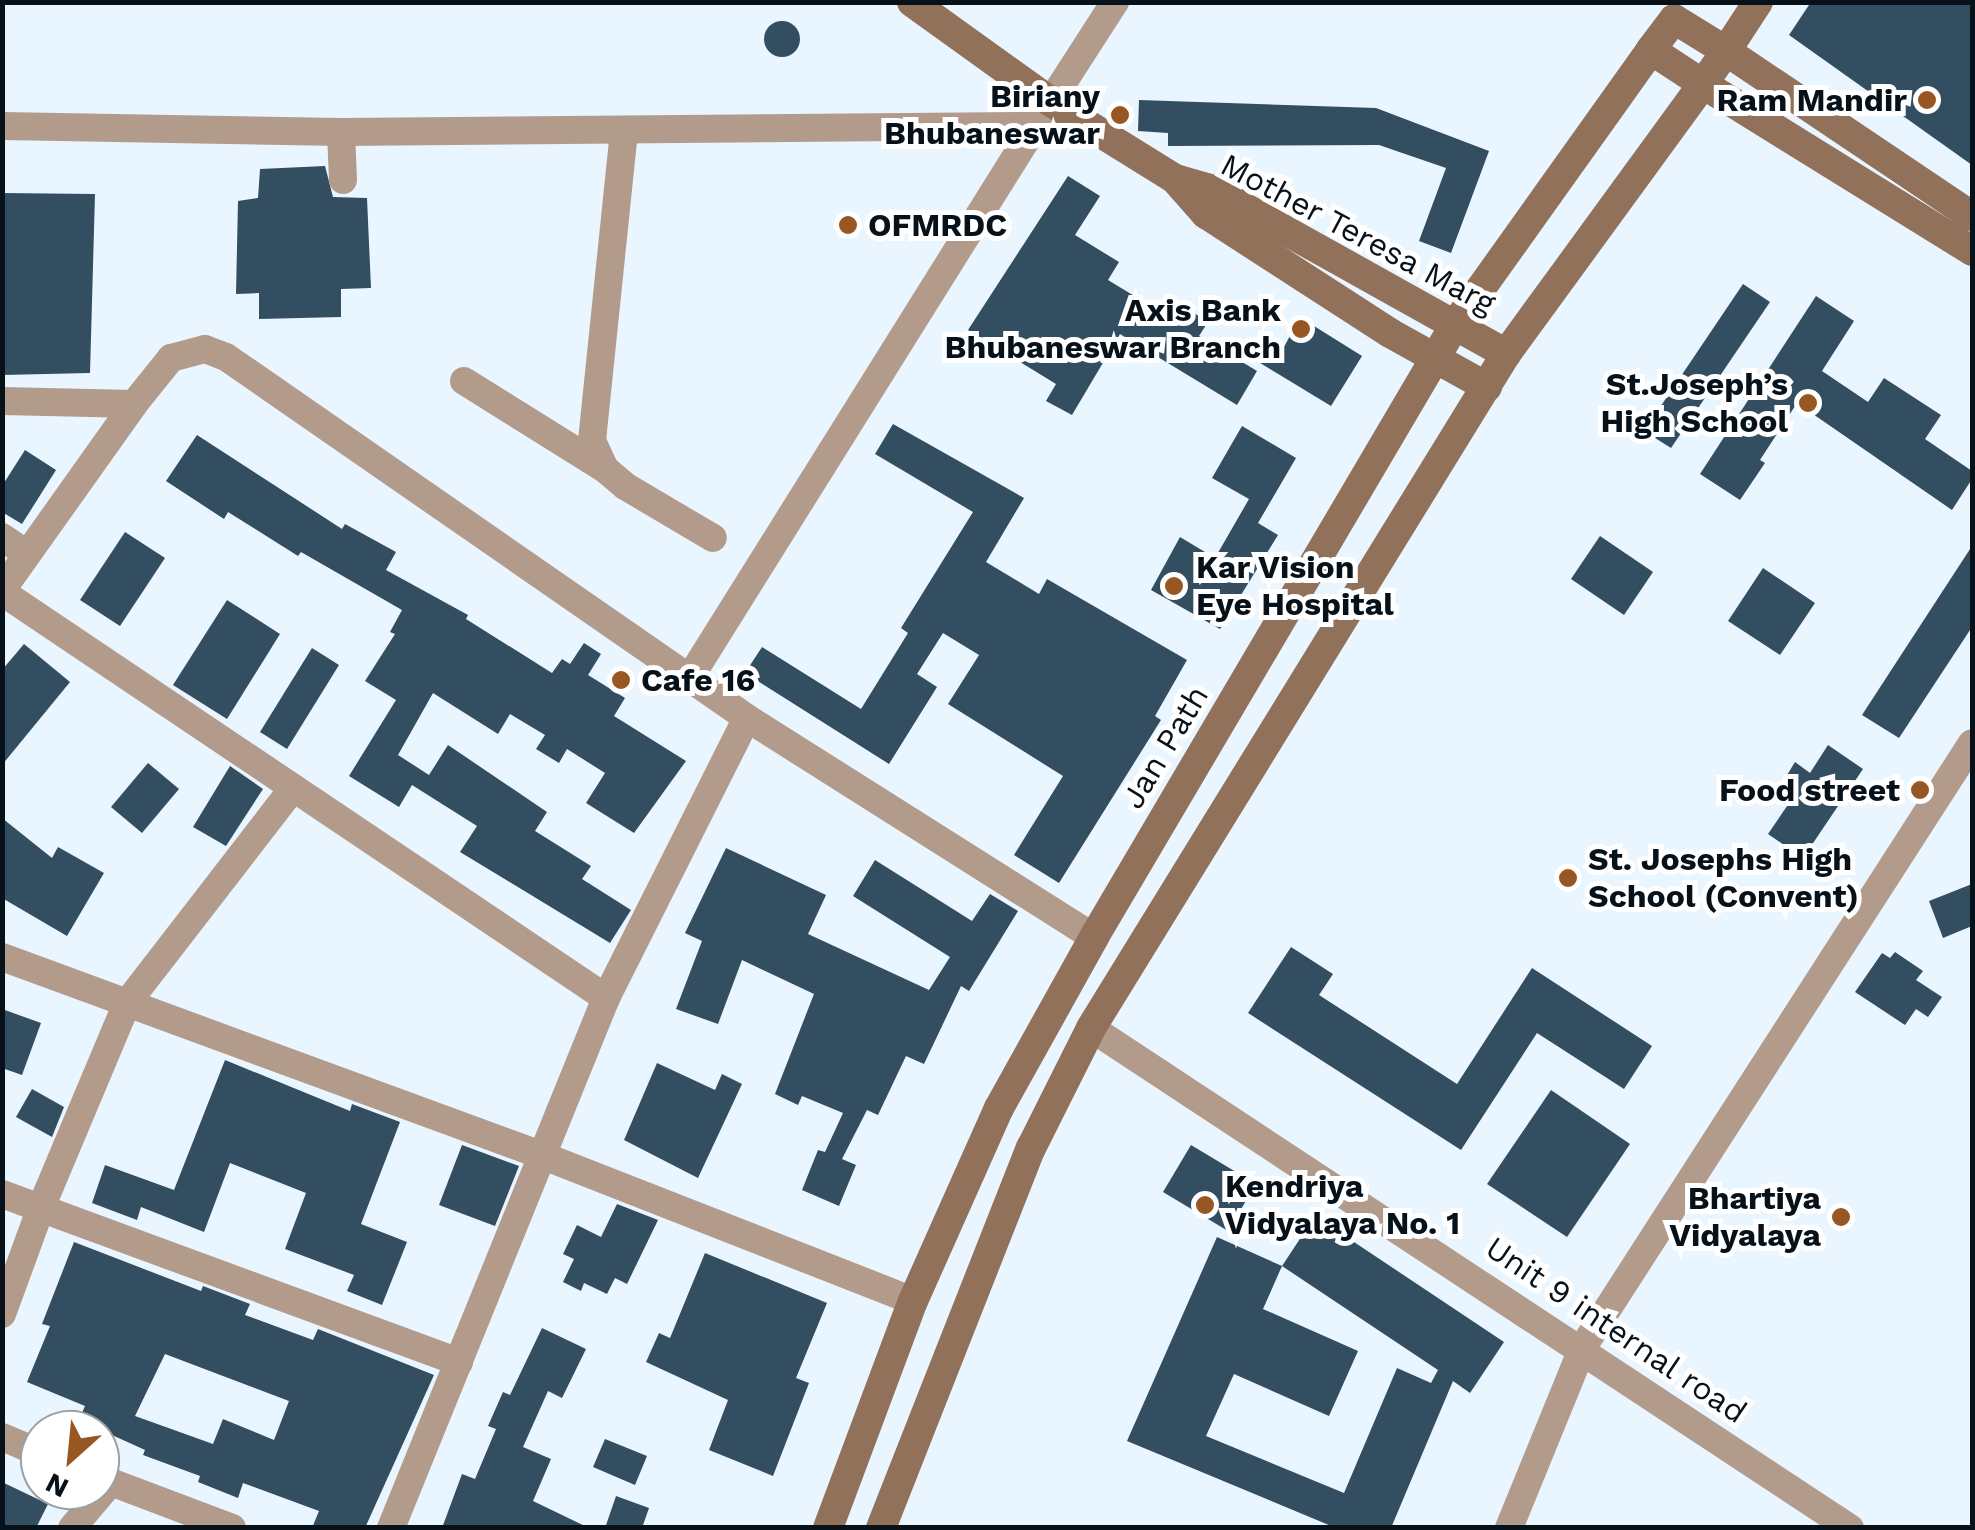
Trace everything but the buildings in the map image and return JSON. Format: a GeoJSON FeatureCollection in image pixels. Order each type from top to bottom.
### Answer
{"type":"FeatureCollection","features":[{"type":"Feature","properties":{"kind":"main road","name":"Mother Teresa Marg"},"geometry":{"type":"LineString","coordinates":[[912,2],[1043,114],[1174,179],[1214,190],[1506,354]]}},
{"type":"Feature","properties":{"kind":"main road"},"geometry":{"type":"LineString","coordinates":[[881,1528],[1031,1148],[1091,1028],[1506,354],[1703,84],[1758,2]]}},
{"type":"Feature","properties":{"kind":"main road"},"geometry":{"type":"LineString","coordinates":[[1680,10],[1726,51],[1972,216]]}},
{"type":"Feature","properties":{"kind":"main road","name":"Jan Path"},"geometry":{"type":"LineString","coordinates":[[828,1528],[913,1301],[999,1108],[1094,937],[1454,326],[1680,10]]}},
{"type":"Feature","properties":{"kind":"main road"},"geometry":{"type":"LineString","coordinates":[[1650,50],[1972,251]]}},
{"type":"Feature","properties":{"kind":"main road","name":"Mother Teresa Marg"},"geometry":{"type":"LineString","coordinates":[[1174,179],[1206,214],[1436,360],[1486,387]]}},
{"type":"Feature","properties":{"kind":"street"},"geometry":{"type":"LineString","coordinates":[[689,679],[1115,2]]}},
{"type":"Feature","properties":{"kind":"street"},"geometry":{"type":"LineString","coordinates":[[2,126],[341,132],[624,131],[1043,114]]}},
{"type":"Feature","properties":{"kind":"street"},"geometry":{"type":"LineString","coordinates":[[605,469],[592,441],[590,425],[624,131]]}},
{"type":"Feature","properties":{"kind":"street"},"geometry":{"type":"LineString","coordinates":[[341,132],[343,180]]}},
{"type":"Feature","properties":{"kind":"street"},"geometry":{"type":"LineString","coordinates":[[606,998],[2,591],[171,358],[185,351],[205,350],[226,357],[747,718],[1094,937]]}},
{"type":"Feature","properties":{"kind":"street"},"geometry":{"type":"LineString","coordinates":[[464,380],[605,469],[625,486],[713,538]]}},
{"type":"Feature","properties":{"kind":"street"},"geometry":{"type":"LineString","coordinates":[[2,402],[134,404]]}},
{"type":"Feature","properties":{"kind":"street"},"geometry":{"type":"LineString","coordinates":[[2,537],[27,554]]}},
{"type":"Feature","properties":{"kind":"street"},"geometry":{"type":"LineString","coordinates":[[390,1528],[606,998],[747,718]]}},
{"type":"Feature","properties":{"kind":"street"},"geometry":{"type":"LineString","coordinates":[[1510,1528],[1582,1348],[1972,743]]}},
{"type":"Feature","properties":{"kind":"street"},"geometry":{"type":"LineString","coordinates":[[2,1314],[40,1210],[127,1003],[293,788]]}},
{"type":"Feature","properties":{"kind":"street"},"geometry":{"type":"LineString","coordinates":[[2,957],[541,1155],[913,1301]]}},
{"type":"Feature","properties":{"kind":"street","name":"Unit 9 internal road"},"geometry":{"type":"LineString","coordinates":[[1091,1028],[1850,1528]]}},
{"type":"Feature","properties":{"kind":"street"},"geometry":{"type":"LineString","coordinates":[[2,1194],[459,1362]]}},
{"type":"Feature","properties":{"kind":"street"},"geometry":{"type":"LineString","coordinates":[[120,1486],[232,1528]]}},
{"type":"Feature","properties":{"kind":"place","name":"Ram Mandir"},"geometry":{"type":"Point","coordinates":[1927,100]}},
{"type":"Feature","properties":{"kind":"place","name":"Biriany Bhubaneswar"},"geometry":{"type":"Point","coordinates":[1120,115]}},
{"type":"Feature","properties":{"kind":"place","name":"OFMRDC"},"geometry":{"type":"Point","coordinates":[848,225]}},
{"type":"Feature","properties":{"kind":"place","name":"Axis Bank Bhubaneswar Branch"},"geometry":{"type":"Point","coordinates":[1301,329]}},
{"type":"Feature","properties":{"kind":"place","name":"St.Joseph’s High School"},"geometry":{"type":"Point","coordinates":[1808,403]}},
{"type":"Feature","properties":{"kind":"place","name":"Kar Vision Eye Hospital"},"geometry":{"type":"Point","coordinates":[1174,586]}},
{"type":"Feature","properties":{"kind":"place","name":"Cafe 16"},"geometry":{"type":"Point","coordinates":[621,680]}},
{"type":"Feature","properties":{"kind":"place","name":"Food street"},"geometry":{"type":"Point","coordinates":[1920,790]}},
{"type":"Feature","properties":{"kind":"place","name":"St. Josephs High School (Convent)"},"geometry":{"type":"Point","coordinates":[1568,878]}},
{"type":"Feature","properties":{"kind":"place","name":"Kendriya Vidyalaya No. 1"},"geometry":{"type":"Point","coordinates":[1205,1205]}},
{"type":"Feature","properties":{"kind":"place","name":"Bhartiya Vidyalaya"},"geometry":{"type":"Point","coordinates":[1841,1217]}}]}
